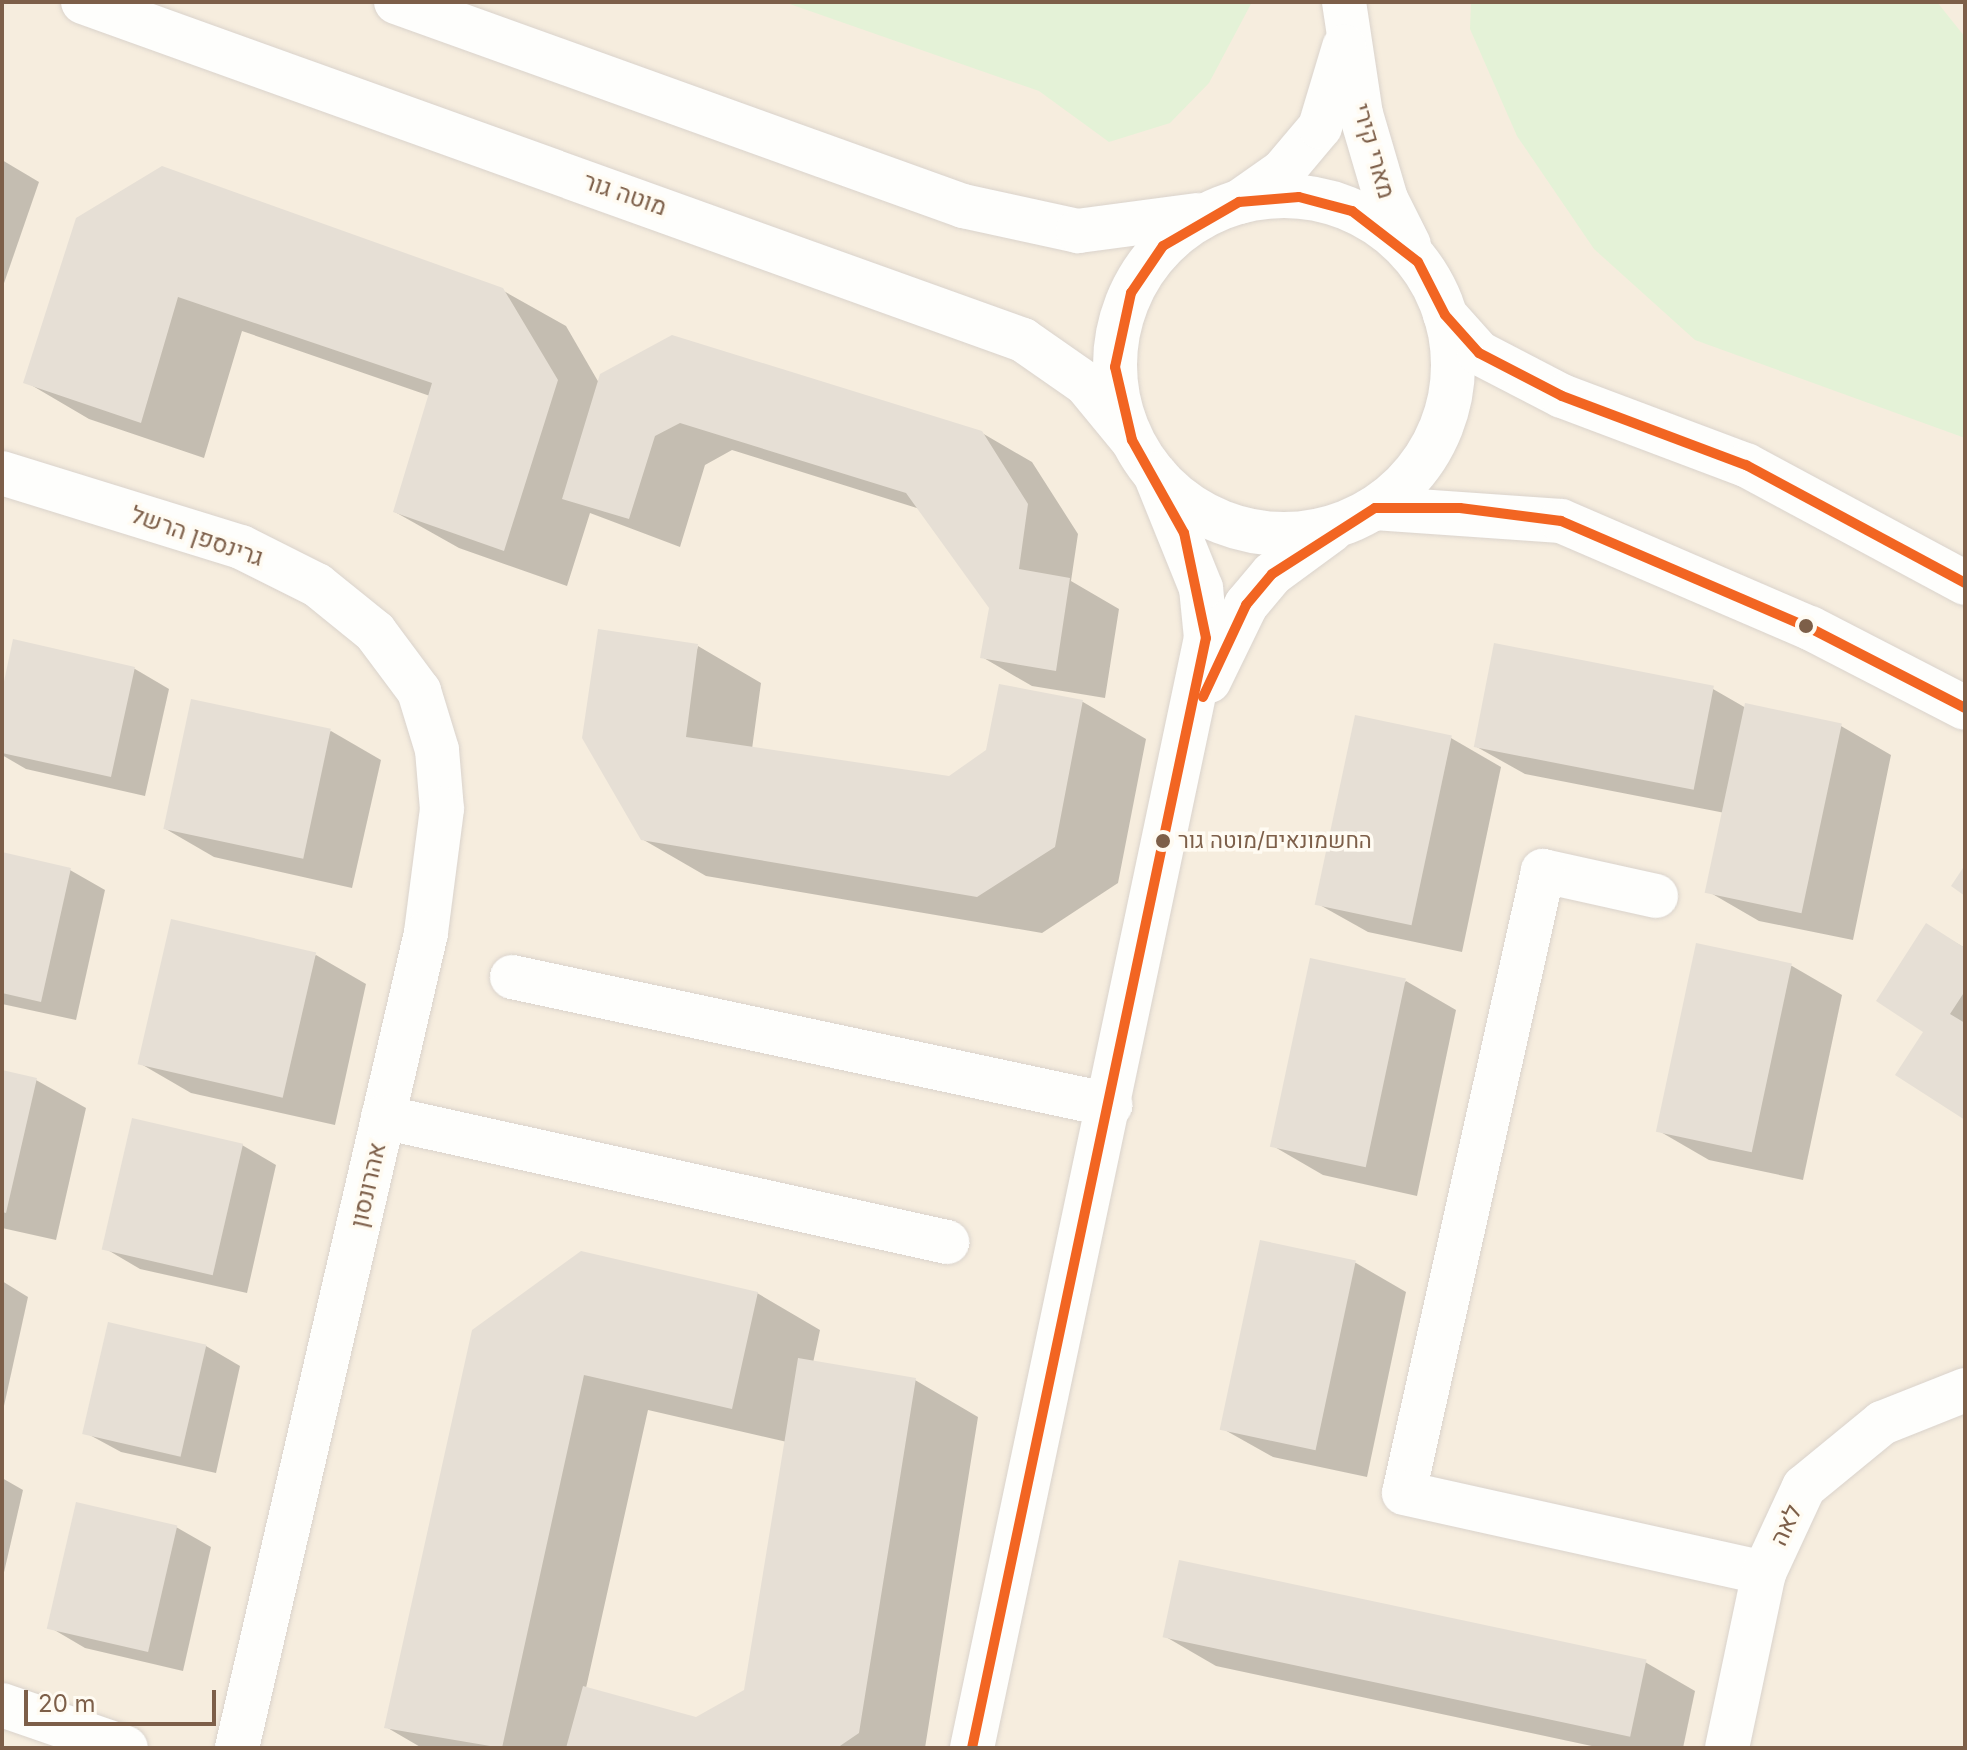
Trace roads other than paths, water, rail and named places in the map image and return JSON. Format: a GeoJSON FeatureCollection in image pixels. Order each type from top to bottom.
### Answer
{"type":"FeatureCollection","features":[{"type":"Feature","properties":{"kind":"street","name":"מוטה גור"},"geometry":{"type":"LineString","coordinates":[[83,2],[1023,340],[1086,384],[1143,457]]}},
{"type":"Feature","properties":{"kind":"street"},"geometry":{"type":"LineString","coordinates":[[396,2],[963,206],[1078,231],[1144,227],[1225,207],[1328,202],[1374,223],[1418,262]]}},
{"type":"Feature","properties":{"kind":"street","name":"מארי קירי"},"geometry":{"type":"LineString","coordinates":[[1143,457],[1115,367],[1122,315],[1163,246],[1283,171],[1320,127],[1346,17]]}},
{"type":"Feature","properties":{"kind":"street","name":"מארי קירי"},"geometry":{"type":"LineString","coordinates":[[1346,17],[1386,199],[1445,315]]}},
{"type":"Feature","properties":{"kind":"street"},"geometry":{"type":"LineString","coordinates":[[1187,743],[1213,668],[1246,605],[1272,574],[1336,527],[1375,508],[1415,472],[1439,431],[1452,374],[1445,315]]}},
{"type":"Feature","properties":{"kind":"street"},"geometry":{"type":"LineString","coordinates":[[1445,315],[1479,353],[1548,389],[1746,465],[1965,583]]}},
{"type":"Feature","properties":{"kind":"street"},"geometry":{"type":"LineString","coordinates":[[1143,457],[1186,503],[1235,527],[1280,535],[1336,527]]}},
{"type":"Feature","properties":{"kind":"street"},"geometry":{"type":"LineString","coordinates":[[972,1748],[1187,743],[1206,638],[1201,588],[1143,457]]}},
{"type":"Feature","properties":{"kind":"street","name":"גרינספן הרשל"},"geometry":{"type":"LineString","coordinates":[[2,473],[241,547],[317,585],[375,632]]}},
{"type":"Feature","properties":{"kind":"street"},"geometry":{"type":"LineString","coordinates":[[1375,508],[1561,521],[1810,628],[1965,708]]}},
{"type":"Feature","properties":{"kind":"street","name":"אהרונסון"},"geometry":{"type":"LineString","coordinates":[[237,1748],[426,933],[442,809],[437,750],[419,691],[375,632]]}},
{"type":"Feature","properties":{"kind":"street"},"geometry":{"type":"LineString","coordinates":[[1656,896],[1543,871],[1404,1493],[1764,1573]]}},
{"type":"Feature","properties":{"kind":"street"},"geometry":{"type":"LineString","coordinates":[[512,977],[1110,1105]]}},
{"type":"Feature","properties":{"kind":"street"},"geometry":{"type":"LineString","coordinates":[[383,1117],[947,1242]]}},
{"type":"Feature","properties":{"kind":"street","name":"לאה"},"geometry":{"type":"LineString","coordinates":[[1727,1748],[1764,1573],[1804,1487],[1882,1423],[1965,1390]]}},
{"type":"Feature","properties":{"kind":"street"},"geometry":{"type":"LineString","coordinates":[[2,1705],[126,1748]]}},
{"type":"Feature","properties":{"kind":"place","name":"החשמונאים/מוטה גור"},"geometry":{"type":"Point","coordinates":[1163,841]}}]}
